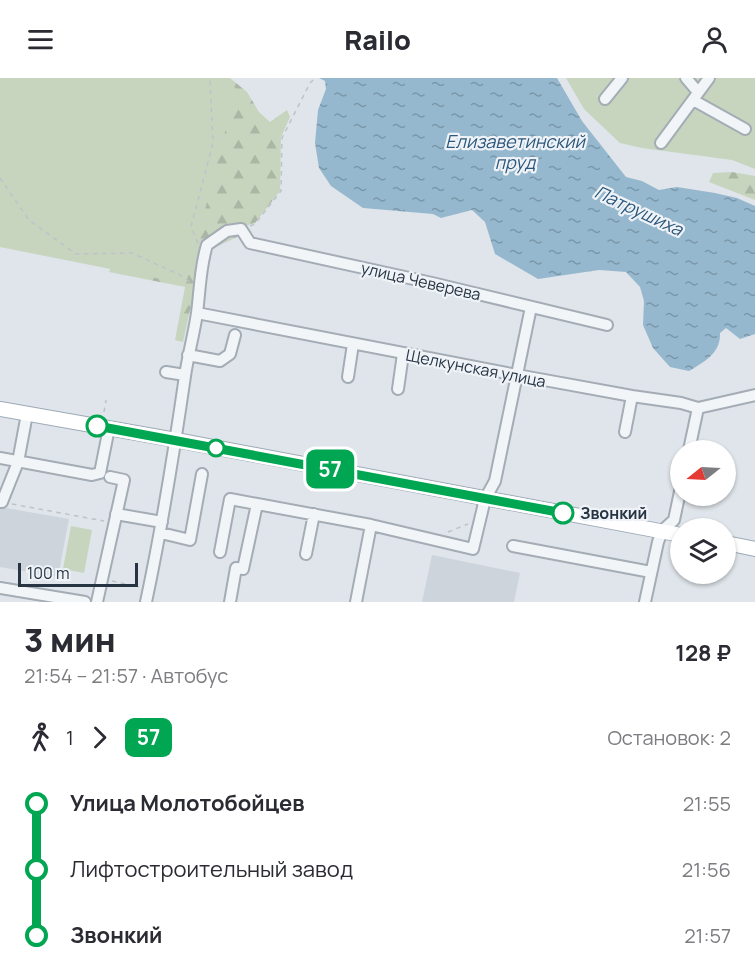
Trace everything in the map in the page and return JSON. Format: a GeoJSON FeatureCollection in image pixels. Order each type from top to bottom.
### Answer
{"type":"FeatureCollection","features":[{"type":"Feature","properties":{"kind":"main road"},"geometry":{"type":"LineString","coordinates":[[0,408],[670,533]]}},
{"type":"Feature","properties":{"kind":"main road"},"geometry":{"type":"LineString","coordinates":[[736,545],[755,549]]}},
{"type":"Feature","properties":{"kind":"street"},"geometry":{"type":"LineString","coordinates":[[605,99],[622,78]]}},
{"type":"Feature","properties":{"kind":"street"},"geometry":{"type":"LineString","coordinates":[[686,78],[696,96],[745,129]]}},
{"type":"Feature","properties":{"kind":"street"},"geometry":{"type":"LineString","coordinates":[[661,143],[709,78]]}},
{"type":"Feature","properties":{"kind":"street"},"geometry":{"type":"LineString","coordinates":[[146,602],[197,313],[203,257],[207,245],[227,231],[241,229]]}},
{"type":"Feature","properties":{"kind":"street","name":"улица Чеверева"},"geometry":{"type":"LineString","coordinates":[[241,229],[250,243],[608,325]]}},
{"type":"Feature","properties":{"kind":"street"},"geometry":{"type":"LineString","coordinates":[[220,552],[230,499],[371,525],[473,549],[485,499],[495,481],[531,307]]}},
{"type":"Feature","properties":{"kind":"street","name":"Щелкунская улица"},"geometry":{"type":"LineString","coordinates":[[197,313],[403,354],[681,403],[698,408],[755,395]]}},
{"type":"Feature","properties":{"kind":"street"},"geometry":{"type":"LineString","coordinates":[[188,355],[220,360],[230,354],[235,335]]}},
{"type":"Feature","properties":{"kind":"street"},"geometry":{"type":"LineString","coordinates":[[348,377],[353,344]]}},
{"type":"Feature","properties":{"kind":"street"},"geometry":{"type":"LineString","coordinates":[[398,389],[403,354]]}},
{"type":"Feature","properties":{"kind":"street"},"geometry":{"type":"LineString","coordinates":[[166,372],[185,375]]}},
{"type":"Feature","properties":{"kind":"street"},"geometry":{"type":"LineString","coordinates":[[625,432],[632,396]]}},
{"type":"Feature","properties":{"kind":"street"},"geometry":{"type":"LineString","coordinates":[[691,440],[698,408]]}},
{"type":"Feature","properties":{"kind":"street"},"geometry":{"type":"LineString","coordinates":[[1,502],[18,462],[27,414]]}},
{"type":"Feature","properties":{"kind":"street"},"geometry":{"type":"LineString","coordinates":[[0,458],[92,476],[100,473],[109,428]]}},
{"type":"Feature","properties":{"kind":"street"},"geometry":{"type":"LineString","coordinates":[[115,519],[161,527],[190,540],[202,474]]}},
{"type":"Feature","properties":{"kind":"street"},"geometry":{"type":"LineString","coordinates":[[97,602],[124,480],[110,477]]}},
{"type":"Feature","properties":{"kind":"street"},"geometry":{"type":"LineString","coordinates":[[230,602],[236,568],[243,569],[257,504]]}},
{"type":"Feature","properties":{"kind":"street"},"geometry":{"type":"LineString","coordinates":[[645,602],[656,548],[662,531],[674,520],[677,506]]}},
{"type":"Feature","properties":{"kind":"street"},"geometry":{"type":"LineString","coordinates":[[306,554],[314,514]]}},
{"type":"Feature","properties":{"kind":"street"},"geometry":{"type":"LineString","coordinates":[[356,602],[371,525]]}},
{"type":"Feature","properties":{"kind":"street"},"geometry":{"type":"LineString","coordinates":[[513,546],[651,572]]}},
{"type":"Feature","properties":{"kind":"street"},"geometry":{"type":"LineString","coordinates":[[0,588],[85,602]]}},
{"type":"Feature","properties":{"kind":"path"},"geometry":{"type":"LineString","coordinates":[[203,257],[191,227],[213,143],[208,78]]}},
{"type":"Feature","properties":{"kind":"path"},"geometry":{"type":"LineString","coordinates":[[241,229],[255,224],[281,191],[282,138],[310,83],[315,78]]}},
{"type":"Feature","properties":{"kind":"path"},"geometry":{"type":"LineString","coordinates":[[0,178],[29,220],[76,254],[132,253],[180,275],[199,290]]}},
{"type":"Feature","properties":{"kind":"path"},"geometry":{"type":"LineString","coordinates":[[104,412],[106,400]]}},
{"type":"Feature","properties":{"kind":"path"},"geometry":{"type":"LineString","coordinates":[[1,502],[115,519]]}},
{"type":"Feature","properties":{"kind":"path"},"geometry":{"type":"LineString","coordinates":[[432,539],[480,519]]}},
{"type":"Feature","properties":{"kind":"path"},"geometry":{"type":"LineString","coordinates":[[102,579],[149,589]]}},
{"type":"Feature","properties":{"kind":"shaded area"},"geometry":{"type":"Polygon","coordinates":[[[0,507],[69,519],[58,577],[0,567],[0,507]]]}},
{"type":"Feature","properties":{"kind":"shaded area"},"geometry":{"type":"Polygon","coordinates":[[[432,555],[520,573],[514,602],[422,602],[432,555]]]}},
{"type":"Feature","properties":{"kind":"green space"},"geometry":{"type":"Polygon","coordinates":[[[0,78],[228,78],[236,89],[186,284],[0,247],[0,78]]]}},
{"type":"Feature","properties":{"kind":"green space"},"geometry":{"type":"Polygon","coordinates":[[[190,78],[230,78],[247,92],[259,112],[270,122],[287,110],[290,117],[281,137],[280,191],[255,223],[239,228],[237,237],[216,247],[216,241],[205,242],[197,258],[193,305],[183,342],[175,340],[185,287],[109,272],[190,78]]]}},
{"type":"Feature","properties":{"kind":"green space"},"geometry":{"type":"Polygon","coordinates":[[[566,78],[755,78],[755,169],[732,160],[620,143],[584,109],[566,78]]]}},
{"type":"Feature","properties":{"kind":"green space"},"geometry":{"type":"Polygon","coordinates":[[[732,172],[755,176],[755,200],[709,182],[713,173],[732,172]]]}},
{"type":"Feature","properties":{"kind":"green space"},"geometry":{"type":"Polygon","coordinates":[[[71,526],[92,530],[84,573],[63,569],[71,526]]]}},
{"type":"Feature","properties":{"kind":"water","name":"Елизаветинский пруд"},"geometry":{"type":"Polygon","coordinates":[[[319,78],[557,78],[582,121],[626,177],[642,181],[659,190],[677,187],[715,193],[737,198],[755,206],[755,334],[740,339],[726,328],[720,333],[720,340],[715,351],[700,364],[689,371],[670,367],[653,348],[643,325],[644,301],[640,287],[626,272],[599,270],[538,279],[495,254],[485,222],[472,210],[441,218],[433,214],[363,208],[331,186],[319,168],[315,143],[318,110],[326,89],[325,81],[319,78]]]}},
{"type":"Feature","properties":{"kind":"bus line","name":"57"},"geometry":{"type":"LineString","coordinates":[[97,426],[563,513]]}},
{"type":"Feature","properties":{"kind":"place","name":"Звонкий"},"geometry":{"type":"Point","coordinates":[563,513]}},
{"type":"Feature","properties":{"kind":"water label","name":"Патрушиха"},"geometry":{"type":"Point","coordinates":[639,210]}}]}
